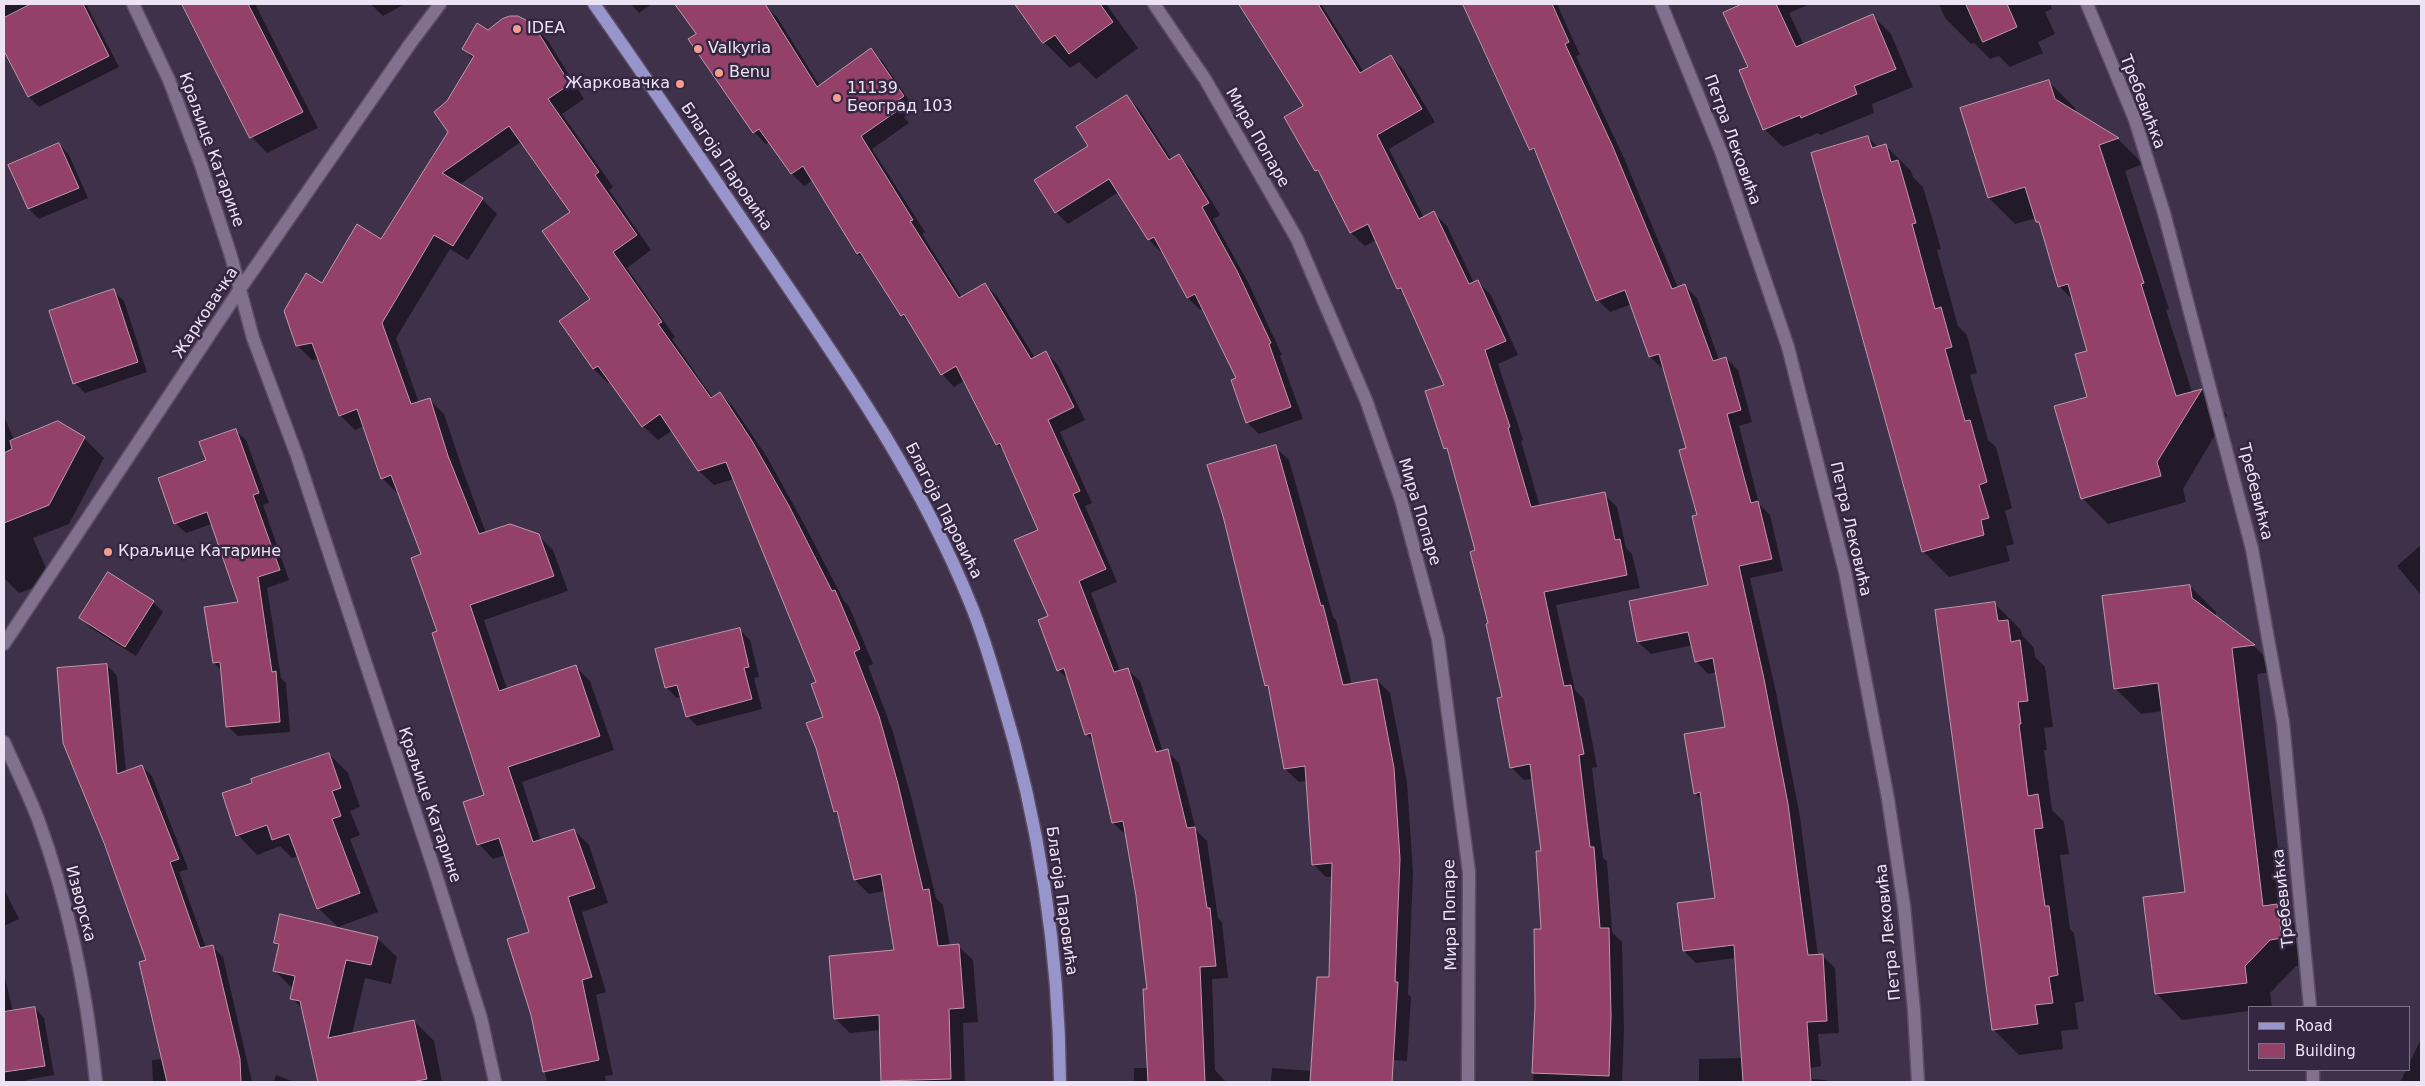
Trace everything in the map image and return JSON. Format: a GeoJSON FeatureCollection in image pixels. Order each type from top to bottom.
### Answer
{"type":"FeatureCollection","features":[{"type":"Feature","properties":{"kind":"main road","name":"Благоја Паровића"},"geometry":{"type":"LineString","coordinates":[[594,4],[818,331],[888,438],[929,513],[972,606],[1008,720],[1036,837],[1058,1003],[1060,1082]]}},
{"type":"Feature","properties":{"kind":"street","name":"Краљице Катарине"},"geometry":{"type":"LineString","coordinates":[[133,4],[169,80],[201,165],[240,289],[253,338],[297,456],[435,872],[480,1018],[495,1082]]}},
{"type":"Feature","properties":{"kind":"street","name":"Жарковачка"},"geometry":{"type":"LineString","coordinates":[[4,644],[181,381],[240,289],[440,4]]}},
{"type":"Feature","properties":{"kind":"street","name":"Мира Попаре"},"geometry":{"type":"LineString","coordinates":[[1154,4],[1205,79],[1297,239],[1366,400],[1401,500],[1438,639],[1468,872],[1468,1082]]}},
{"type":"Feature","properties":{"kind":"street","name":"Петра Лековића"},"geometry":{"type":"LineString","coordinates":[[1660,4],[1722,154],[1788,347],[1840,553],[1887,790],[1901,886],[1914,1010],[1918,1082]]}},
{"type":"Feature","properties":{"kind":"street","name":"Требевићка"},"geometry":{"type":"LineString","coordinates":[[2086,4],[2135,120],[2164,213],[2252,549],[2283,722],[2310,1006]]}},
{"type":"Feature","properties":{"kind":"street","name":"Изворска"},"geometry":{"type":"LineString","coordinates":[[4,742],[37,817],[69,922],[90,1026],[96,1082]]}},
{"type":"Feature","properties":{"kind":"building"},"geometry":{"type":"Polygon","coordinates":[[[31,4],[83,4],[109,56],[28,97],[4,51],[4,18],[31,4]]]}},
{"type":"Feature","properties":{"kind":"building"},"geometry":{"type":"Polygon","coordinates":[[[182,4],[248,4],[303,112],[250,138],[182,4]]]}},
{"type":"Feature","properties":{"kind":"building"},"geometry":{"type":"Polygon","coordinates":[[[675,4],[765,4],[817,87],[871,48],[904,96],[893,104],[897,111],[861,136],[913,220],[910,221],[959,298],[985,283],[1031,359],[1046,351],[1074,407],[1048,420],[1080,491],[1073,494],[1106,569],[1079,581],[1114,672],[1128,668],[1156,752],[1168,749],[1187,828],[1195,827],[1207,908],[1210,908],[1216,966],[1200,967],[1205,1082],[1148,1082],[1143,989],[1147,989],[1136,896],[1123,821],[1112,823],[1091,733],[1085,735],[1064,668],[1057,671],[1038,620],[1048,616],[1014,540],[1038,530],[1000,443],[996,445],[956,366],[941,375],[904,314],[901,316],[860,252],[857,254],[803,166],[791,174],[759,129],[753,133],[688,39],[696,34],[675,4]]]}},
{"type":"Feature","properties":{"kind":"building"},"geometry":{"type":"Polygon","coordinates":[[[1015,4],[1100,4],[1113,22],[1069,54],[1055,35],[1043,43],[1015,4]]]}},
{"type":"Feature","properties":{"kind":"building"},"geometry":{"type":"Polygon","coordinates":[[[1239,4],[1318,4],[1360,73],[1391,55],[1422,109],[1377,135],[1419,219],[1434,211],[1469,284],[1478,280],[1506,341],[1485,350],[1510,427],[1508,428],[1531,507],[1605,492],[1615,540],[1620,539],[1627,575],[1544,592],[1564,686],[1571,685],[1584,754],[1579,755],[1590,847],[1594,847],[1600,928],[1609,928],[1611,1016],[1609,1076],[1532,1073],[1535,1005],[1534,929],[1541,929],[1536,851],[1541,851],[1530,764],[1510,768],[1497,698],[1502,697],[1486,624],[1488,623],[1470,552],[1475,550],[1447,448],[1444,449],[1425,391],[1444,385],[1401,288],[1397,289],[1368,224],[1350,233],[1318,170],[1315,171],[1284,117],[1303,106],[1239,4]]]}},
{"type":"Feature","properties":{"kind":"building"},"geometry":{"type":"Polygon","coordinates":[[[1463,4],[1552,4],[1569,42],[1565,44],[1612,145],[1672,289],[1685,284],[1713,361],[1726,357],[1741,410],[1727,414],[1751,503],[1758,501],[1772,559],[1739,566],[1764,679],[1788,804],[1808,955],[1823,954],[1827,1021],[1807,1022],[1811,1082],[1743,1082],[1734,945],[1683,951],[1677,903],[1715,898],[1700,792],[1694,794],[1684,734],[1725,727],[1713,658],[1695,662],[1688,632],[1637,642],[1629,601],[1708,585],[1692,516],[1697,515],[1679,450],[1686,448],[1659,354],[1649,357],[1625,290],[1596,301],[1534,148],[1530,150],[1463,4]]]}},
{"type":"Feature","properties":{"kind":"building"},"geometry":{"type":"Polygon","coordinates":[[[1742,4],[1776,4],[1796,47],[1873,14],[1896,69],[1854,86],[1857,94],[1801,118],[1800,115],[1763,130],[1739,70],[1748,67],[1723,13],[1742,4]]]}},
{"type":"Feature","properties":{"kind":"building"},"geometry":{"type":"Polygon","coordinates":[[[1966,4],[2007,4],[2017,27],[1983,42],[1966,4]]]}},
{"type":"Feature","properties":{"kind":"building"},"geometry":{"type":"Polygon","coordinates":[[[518,16],[533,24],[570,84],[548,99],[599,172],[595,175],[637,235],[613,252],[662,322],[658,324],[711,398],[720,392],[752,441],[789,506],[832,591],[835,590],[860,649],[854,652],[879,716],[898,784],[923,890],[929,889],[938,946],[959,944],[964,1008],[949,1009],[951,1079],[881,1081],[879,1015],[834,1019],[829,956],[894,950],[881,874],[854,880],[837,811],[834,812],[816,748],[806,723],[823,717],[811,684],[816,682],[726,462],[698,471],[660,414],[642,427],[598,366],[593,369],[559,321],[590,299],[542,231],[570,212],[509,126],[442,173],[483,198],[453,246],[434,235],[382,323],[411,404],[430,398],[448,456],[479,534],[510,524],[539,534],[554,576],[470,605],[499,691],[576,665],[600,736],[508,767],[533,842],[574,829],[595,888],[568,897],[592,977],[582,980],[599,1060],[543,1072],[531,1015],[507,939],[529,932],[499,838],[477,845],[463,802],[484,795],[432,633],[437,631],[411,558],[421,554],[391,475],[381,479],[357,409],[339,416],[312,343],[296,346],[284,311],[306,273],[322,283],[357,224],[381,239],[448,132],[434,112],[447,101],[474,56],[462,49],[477,23],[488,30],[502,19],[518,16]]]}},
{"type":"Feature","properties":{"kind":"building"},"geometry":{"type":"Polygon","coordinates":[[[2049,80],[2055,99],[2119,138],[2099,145],[2144,283],[2141,284],[2176,396],[2202,389],[2157,462],[2161,476],[2081,499],[2054,406],[2087,397],[2075,354],[2087,351],[2068,284],[2058,287],[2039,222],[2036,222],[2025,187],[1988,198],[1960,108],[2049,80]]]}},
{"type":"Feature","properties":{"kind":"building"},"geometry":{"type":"Polygon","coordinates":[[[1127,95],[1169,160],[1179,154],[1209,203],[1202,207],[1237,271],[1271,343],[1269,344],[1291,407],[1246,423],[1231,380],[1236,378],[1195,294],[1187,298],[1154,237],[1148,240],[1109,179],[1055,213],[1034,180],[1088,146],[1076,127],[1127,95]]]}},
{"type":"Feature","properties":{"kind":"building"},"geometry":{"type":"Polygon","coordinates":[[[1868,136],[1872,148],[1886,144],[1891,162],[1898,160],[1916,223],[1912,224],[1935,309],[1941,307],[1952,347],[1945,349],[1965,421],[1970,420],[1987,482],[1979,485],[1989,518],[1981,520],[1984,535],[1922,552],[1811,153],[1868,136]]]}},
{"type":"Feature","properties":{"kind":"building"},"geometry":{"type":"Polygon","coordinates":[[[59,143],[79,188],[28,209],[8,165],[59,143]]]}},
{"type":"Feature","properties":{"kind":"building"},"geometry":{"type":"Polygon","coordinates":[[[114,289],[138,362],[73,384],[49,311],[114,289]]]}},
{"type":"Feature","properties":{"kind":"building"},"geometry":{"type":"Polygon","coordinates":[[[58,421],[85,437],[49,505],[4,523],[4,453],[12,449],[10,441],[58,421]]]}},
{"type":"Feature","properties":{"kind":"building"},"geometry":{"type":"Polygon","coordinates":[[[236,429],[259,493],[253,495],[280,570],[258,577],[272,672],[276,671],[280,722],[226,727],[220,662],[213,663],[204,607],[238,602],[207,512],[174,524],[158,478],[206,460],[199,442],[236,429]]]}},
{"type":"Feature","properties":{"kind":"building"},"geometry":{"type":"Polygon","coordinates":[[[1276,445],[1321,606],[1323,605],[1343,685],[1377,679],[1394,768],[1400,859],[1395,982],[1398,982],[1392,1082],[1310,1082],[1317,977],[1329,977],[1332,863],[1312,865],[1305,766],[1284,769],[1268,685],[1265,686],[1223,516],[1207,465],[1276,445]]]}},
{"type":"Feature","properties":{"kind":"building"},"geometry":{"type":"Polygon","coordinates":[[[108,572],[154,601],[125,647],[79,618],[108,572]]]}},
{"type":"Feature","properties":{"kind":"building"},"geometry":{"type":"Polygon","coordinates":[[[2190,585],[2192,598],[2255,645],[2232,648],[2263,906],[2277,904],[2282,938],[2270,940],[2245,966],[2247,983],[2155,994],[2143,897],[2185,892],[2158,683],[2114,689],[2102,596],[2190,585]]]}},
{"type":"Feature","properties":{"kind":"building"},"geometry":{"type":"Polygon","coordinates":[[[1995,602],[1998,621],[2008,620],[2011,642],[2020,640],[2028,701],[2018,702],[2021,724],[2019,724],[2028,796],[2038,794],[2043,828],[2034,829],[2045,906],[2049,906],[2058,975],[2049,977],[2053,1003],[2035,1005],[2038,1024],[1992,1030],[1935,610],[1995,602]]]}},
{"type":"Feature","properties":{"kind":"building"},"geometry":{"type":"Polygon","coordinates":[[[740,628],[749,667],[744,668],[752,699],[686,717],[677,685],[665,688],[655,649],[740,628]]]}},
{"type":"Feature","properties":{"kind":"building"},"geometry":{"type":"Polygon","coordinates":[[[107,664],[117,774],[142,765],[179,859],[170,862],[200,948],[213,945],[240,1059],[241,1082],[167,1082],[139,962],[146,960],[104,843],[63,743],[57,668],[107,664]]]}},
{"type":"Feature","properties":{"kind":"building"},"geometry":{"type":"Polygon","coordinates":[[[329,753],[341,788],[332,791],[341,816],[332,819],[360,893],[317,909],[289,834],[272,840],[267,825],[236,836],[222,793],[252,783],[251,779],[329,753]]]}},
{"type":"Feature","properties":{"kind":"building"},"geometry":{"type":"Polygon","coordinates":[[[280,914],[378,937],[371,965],[346,960],[328,1038],[414,1020],[427,1079],[412,1082],[318,1082],[300,1001],[290,999],[295,976],[273,971],[279,944],[274,943],[280,914]]]}},
{"type":"Feature","properties":{"kind":"building"},"geometry":{"type":"Polygon","coordinates":[[[35,1007],[45,1066],[4,1072],[4,1012],[35,1007]]]}},
{"type":"Feature","properties":{"kind":"place","name":"IDEA"},"geometry":{"type":"Point","coordinates":[517,29]}},
{"type":"Feature","properties":{"kind":"place","name":"Valkyria"},"geometry":{"type":"Point","coordinates":[698,49]}},
{"type":"Feature","properties":{"kind":"place","name":"Benu"},"geometry":{"type":"Point","coordinates":[719,73]}},
{"type":"Feature","properties":{"kind":"place","name":"Жарковачка"},"geometry":{"type":"Point","coordinates":[680,84]}},
{"type":"Feature","properties":{"kind":"place","name":"11139 Београд 103"},"geometry":{"type":"Point","coordinates":[837,98]}},
{"type":"Feature","properties":{"kind":"place","name":"Краљице Катарине"},"geometry":{"type":"Point","coordinates":[108,552]}}]}
